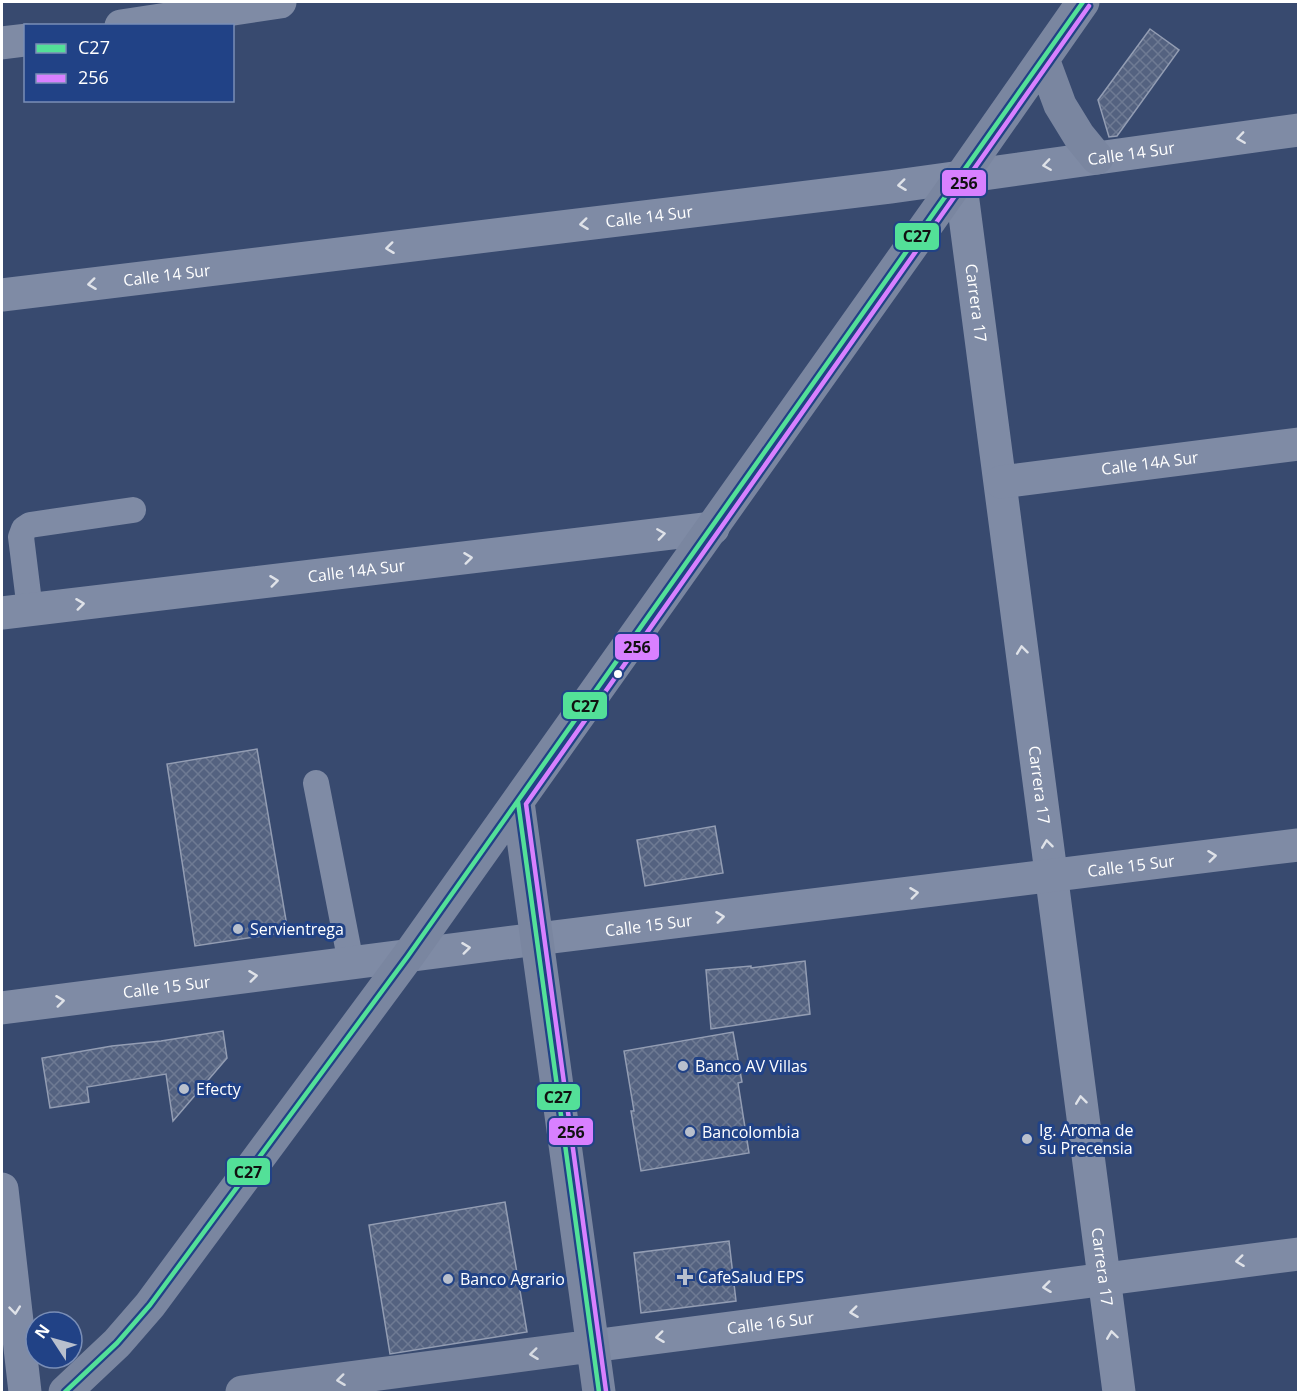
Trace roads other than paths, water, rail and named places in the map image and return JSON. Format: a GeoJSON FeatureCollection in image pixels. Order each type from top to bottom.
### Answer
{"type":"FeatureCollection","features":[{"type":"Feature","properties":{"kind":"main road"},"geometry":{"type":"LineString","coordinates":[[65,1392],[117,1343],[150,1305],[408,956],[960,178],[1079,4]]}},
{"type":"Feature","properties":{"kind":"main road"},"geometry":{"type":"LineString","coordinates":[[1043,59],[1060,105],[1078,136],[1097,158]]}},
{"type":"Feature","properties":{"kind":"main road"},"geometry":{"type":"LineString","coordinates":[[518,802],[599,1392]]}},
{"type":"Feature","properties":{"kind":"main road","name":"Calle 16 Sur"},"geometry":{"type":"LineString","coordinates":[[242,1392],[592,1346]]}},
{"type":"Feature","properties":{"kind":"street"},"geometry":{"type":"LineString","coordinates":[[134,24],[280,2]]}},
{"type":"Feature","properties":{"kind":"street"},"geometry":{"type":"LineString","coordinates":[[2,43],[24,40]]}},
{"type":"Feature","properties":{"kind":"street","name":"Calle 14 Sur"},"geometry":{"type":"LineString","coordinates":[[2,295],[960,178],[1299,130]]}},
{"type":"Feature","properties":{"kind":"street","name":"Carrera 17"},"geometry":{"type":"LineString","coordinates":[[960,178],[1119,1392]]}},
{"type":"Feature","properties":{"kind":"street","name":"Calle 14A Sur"},"geometry":{"type":"LineString","coordinates":[[1000,482],[1299,444]]}},
{"type":"Feature","properties":{"kind":"street","name":"Calle 14A Sur"},"geometry":{"type":"LineString","coordinates":[[16,612],[713,528]]}},
{"type":"Feature","properties":{"kind":"street","name":"Calle 15 Sur"},"geometry":{"type":"LineString","coordinates":[[2,1008],[1299,845]]}},
{"type":"Feature","properties":{"kind":"street"},"geometry":{"type":"LineString","coordinates":[[2,1189],[25,1392]]}},
{"type":"Feature","properties":{"kind":"street","name":"Calle 16 Sur"},"geometry":{"type":"LineString","coordinates":[[592,1346],[1299,1254]]}},
{"type":"Feature","properties":{"kind":"lane"},"geometry":{"type":"LineString","coordinates":[[16,612],[21,537],[24,528],[30,525],[133,510]]}},
{"type":"Feature","properties":{"kind":"lane"},"geometry":{"type":"LineString","coordinates":[[316,783],[351,963]]}},
{"type":"Feature","properties":{"kind":"place","name":"Servientrega"},"geometry":{"type":"Point","coordinates":[238,929]}},
{"type":"Feature","properties":{"kind":"place","name":"Banco AV Villas"},"geometry":{"type":"Point","coordinates":[683,1066]}},
{"type":"Feature","properties":{"kind":"place","name":"Efecty"},"geometry":{"type":"Point","coordinates":[184,1089]}},
{"type":"Feature","properties":{"kind":"place","name":"Bancolombia"},"geometry":{"type":"Point","coordinates":[690,1132]}},
{"type":"Feature","properties":{"kind":"place","name":"Ig. Aroma de su Precensia"},"geometry":{"type":"Point","coordinates":[1027,1139]}},
{"type":"Feature","properties":{"kind":"place","name":"CafeSalud EPS"},"geometry":{"type":"Point","coordinates":[685,1277]}},
{"type":"Feature","properties":{"kind":"place","name":"Banco Agrario"},"geometry":{"type":"Point","coordinates":[448,1279]}}]}
